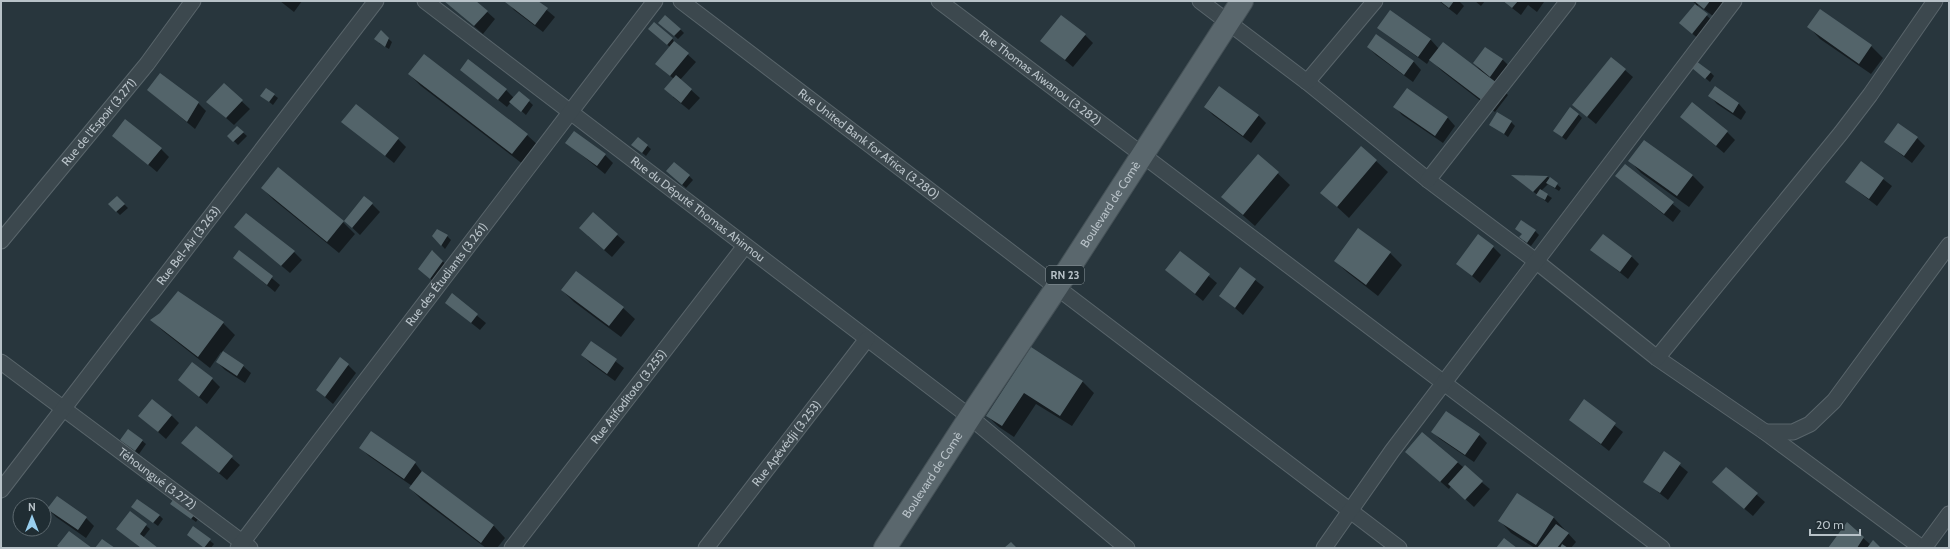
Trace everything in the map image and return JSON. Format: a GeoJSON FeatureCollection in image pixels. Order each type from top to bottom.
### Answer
{"type":"FeatureCollection","features":[{"type":"Feature","properties":{"kind":"main road","name":"Boulevard de Comè"},"geometry":{"type":"LineString","coordinates":[[885,548],[1057,287],[1242,1]]}},
{"type":"Feature","properties":{"kind":"street","name":"Rue de l'Espoir (3.271)"},"geometry":{"type":"LineString","coordinates":[[1,241],[146,64],[193,1]]}},
{"type":"Feature","properties":{"kind":"street","name":"Rue Bel-Air (3.263)"},"geometry":{"type":"LineString","coordinates":[[1,490],[376,1]]}},
{"type":"Feature","properties":{"kind":"street","name":"Rue du Député Thomas Ahinnou"},"geometry":{"type":"LineString","coordinates":[[425,1],[970,417],[1117,545]]}},
{"type":"Feature","properties":{"kind":"street","name":"Rue des Étudiants (3.261)"},"geometry":{"type":"LineString","coordinates":[[244,546],[655,1]]}},
{"type":"Feature","properties":{"kind":"street","name":"Rue United Bank for Africa (3.280)"},"geometry":{"type":"LineString","coordinates":[[681,1],[1399,548]]}},
{"type":"Feature","properties":{"kind":"street","name":"Rue Thomas Aiwanou (3.282)"},"geometry":{"type":"LineString","coordinates":[[939,1],[1662,548]]}},
{"type":"Feature","properties":{"kind":"street"},"geometry":{"type":"LineString","coordinates":[[1200,1],[1307,82],[1428,180],[1537,262],[1657,358],[1766,432],[1923,548],[1949,514]]}},
{"type":"Feature","properties":{"kind":"street"},"geometry":{"type":"LineString","coordinates":[[1307,82],[1375,1]]}},
{"type":"Feature","properties":{"kind":"street"},"geometry":{"type":"LineString","coordinates":[[1428,180],[1568,1]]}},
{"type":"Feature","properties":{"kind":"street"},"geometry":{"type":"LineString","coordinates":[[1324,548],[1392,451],[1734,1]]}},
{"type":"Feature","properties":{"kind":"street"},"geometry":{"type":"LineString","coordinates":[[1657,358],[1841,133],[1870,95],[1935,1]]}},
{"type":"Feature","properties":{"kind":"street"},"geometry":{"type":"LineString","coordinates":[[1766,432],[1793,432],[1810,424],[1834,401],[1949,245]]}},
{"type":"Feature","properties":{"kind":"street","name":"Rue Atifoditoto (3.255)"},"geometry":{"type":"LineString","coordinates":[[512,548],[746,246]]}},
{"type":"Feature","properties":{"kind":"street","name":"Rue Apévédji (3.253)"},"geometry":{"type":"LineString","coordinates":[[706,548],[867,339]]}},
{"type":"Feature","properties":{"kind":"street","name":"Téhoungué (3.272)"},"geometry":{"type":"LineString","coordinates":[[1,362],[64,408],[244,546]]}},
{"type":"Feature","properties":{"kind":"building"},"geometry":{"type":"Polygon","coordinates":[[[444,1],[476,1],[488,11],[474,26],[444,1]]]}},
{"type":"Feature","properties":{"kind":"building"},"geometry":{"type":"Polygon","coordinates":[[[538,1],[548,8],[535,25],[505,2],[538,1]]]}},
{"type":"Feature","properties":{"kind":"building"},"geometry":{"type":"Polygon","coordinates":[[[1440,1],[1454,1],[1449,8],[1440,1]]]}},
{"type":"Feature","properties":{"kind":"building"},"geometry":{"type":"Polygon","coordinates":[[[1503,1],[1518,1],[1512,8],[1503,1]]]}},
{"type":"Feature","properties":{"kind":"building"},"geometry":{"type":"Polygon","coordinates":[[[1694,1],[1710,1],[1704,9],[1694,1]]]}},
{"type":"Feature","properties":{"kind":"building"},"geometry":{"type":"Polygon","coordinates":[[[1695,4],[1708,14],[1692,34],[1679,23],[1695,4]]]}},
{"type":"Feature","properties":{"kind":"building"},"geometry":{"type":"Polygon","coordinates":[[[1820,9],[1872,45],[1859,64],[1807,27],[1820,9]]]}},
{"type":"Feature","properties":{"kind":"building"},"geometry":{"type":"Polygon","coordinates":[[[1390,10],[1431,39],[1418,57],[1377,28],[1390,10]]]}},
{"type":"Feature","properties":{"kind":"building"},"geometry":{"type":"Polygon","coordinates":[[[665,15],[681,29],[674,36],[658,23],[665,15]]]}},
{"type":"Feature","properties":{"kind":"building"},"geometry":{"type":"Polygon","coordinates":[[[1061,15],[1086,34],[1065,60],[1040,41],[1061,15]]]}},
{"type":"Feature","properties":{"kind":"building"},"geometry":{"type":"Polygon","coordinates":[[[654,22],[673,38],[667,45],[648,29],[654,22]]]}},
{"type":"Feature","properties":{"kind":"building"},"geometry":{"type":"Polygon","coordinates":[[[381,30],[389,38],[385,47],[374,39],[381,30]]]}},
{"type":"Feature","properties":{"kind":"building"},"geometry":{"type":"Polygon","coordinates":[[[1376,34],[1414,61],[1404,75],[1367,47],[1376,34]]]}},
{"type":"Feature","properties":{"kind":"building"},"geometry":{"type":"Polygon","coordinates":[[[674,41],[689,53],[670,76],[655,64],[674,41]]]}},
{"type":"Feature","properties":{"kind":"building"},"geometry":{"type":"Polygon","coordinates":[[[1443,42],[1497,83],[1483,101],[1429,60],[1443,42]]]}},
{"type":"Feature","properties":{"kind":"building"},"geometry":{"type":"Polygon","coordinates":[[[1485,47],[1503,59],[1490,77],[1473,63],[1485,47]]]}},
{"type":"Feature","properties":{"kind":"building"},"geometry":{"type":"Polygon","coordinates":[[[424,54],[528,134],[512,154],[408,74],[424,54]]]}},
{"type":"Feature","properties":{"kind":"building"},"geometry":{"type":"Polygon","coordinates":[[[1611,57],[1626,69],[1587,117],[1572,105],[1611,57]]]}},
{"type":"Feature","properties":{"kind":"building"},"geometry":{"type":"Polygon","coordinates":[[[468,59],[507,89],[498,100],[460,70],[468,59]]]}},
{"type":"Feature","properties":{"kind":"building"},"geometry":{"type":"Polygon","coordinates":[[[1696,61],[1711,72],[1705,79],[1692,68],[1696,61]]]}},
{"type":"Feature","properties":{"kind":"building"},"geometry":{"type":"Polygon","coordinates":[[[160,73],[199,102],[187,122],[147,90],[160,73]]]}},
{"type":"Feature","properties":{"kind":"building"},"geometry":{"type":"Polygon","coordinates":[[[676,75],[692,89],[681,103],[664,89],[676,75]]]}},
{"type":"Feature","properties":{"kind":"building"},"geometry":{"type":"Polygon","coordinates":[[[224,83],[243,100],[226,118],[206,102],[224,83]]]}},
{"type":"Feature","properties":{"kind":"building"},"geometry":{"type":"Polygon","coordinates":[[[1219,86],[1259,115],[1243,136],[1204,107],[1219,86]]]}},
{"type":"Feature","properties":{"kind":"building"},"geometry":{"type":"Polygon","coordinates":[[[1715,86],[1739,103],[1733,113],[1708,96],[1715,86]]]}},
{"type":"Feature","properties":{"kind":"building"},"geometry":{"type":"Polygon","coordinates":[[[266,88],[275,94],[269,102],[260,96],[266,88]]]}},
{"type":"Feature","properties":{"kind":"building"},"geometry":{"type":"Polygon","coordinates":[[[1407,88],[1448,117],[1435,136],[1393,107],[1407,88]]]}},
{"type":"Feature","properties":{"kind":"building"},"geometry":{"type":"Polygon","coordinates":[[[519,91],[530,100],[521,112],[509,102],[519,91]]]}},
{"type":"Feature","properties":{"kind":"building"},"geometry":{"type":"Polygon","coordinates":[[[1692,102],[1728,131],[1716,146],[1680,117],[1692,102]]]}},
{"type":"Feature","properties":{"kind":"building"},"geometry":{"type":"Polygon","coordinates":[[[356,104],[399,138],[385,156],[341,122],[356,104]]]}},
{"type":"Feature","properties":{"kind":"building"},"geometry":{"type":"Polygon","coordinates":[[[1570,107],[1579,114],[1562,137],[1553,131],[1570,107]]]}},
{"type":"Feature","properties":{"kind":"building"},"geometry":{"type":"Polygon","coordinates":[[[1497,112],[1512,121],[1504,134],[1489,125],[1497,112]]]}},
{"type":"Feature","properties":{"kind":"building"},"geometry":{"type":"Polygon","coordinates":[[[125,119],[162,148],[148,165],[112,136],[125,119]]]}},
{"type":"Feature","properties":{"kind":"building"},"geometry":{"type":"Polygon","coordinates":[[[1898,123],[1918,137],[1904,156],[1884,142],[1898,123]]]}},
{"type":"Feature","properties":{"kind":"building"},"geometry":{"type":"Polygon","coordinates":[[[237,126],[244,132],[233,142],[227,136],[237,126]]]}},
{"type":"Feature","properties":{"kind":"building"},"geometry":{"type":"Polygon","coordinates":[[[574,131],[606,154],[597,166],[565,143],[574,131]]]}},
{"type":"Feature","properties":{"kind":"building"},"geometry":{"type":"Polygon","coordinates":[[[638,137],[648,145],[642,153],[631,145],[638,137]]]}},
{"type":"Feature","properties":{"kind":"building"},"geometry":{"type":"Polygon","coordinates":[[[1644,140],[1693,175],[1677,196],[1628,161],[1644,140]]]}},
{"type":"Feature","properties":{"kind":"building"},"geometry":{"type":"Polygon","coordinates":[[[1361,146],[1377,160],[1337,207],[1320,193],[1361,146]]]}},
{"type":"Feature","properties":{"kind":"building"},"geometry":{"type":"Polygon","coordinates":[[[1258,154],[1279,172],[1243,215],[1221,197],[1258,154]]]}},
{"type":"Feature","properties":{"kind":"building"},"geometry":{"type":"Polygon","coordinates":[[[1861,161],[1884,178],[1869,199],[1845,182],[1861,161]]]}},
{"type":"Feature","properties":{"kind":"building"},"geometry":{"type":"Polygon","coordinates":[[[674,162],[690,175],[682,185],[666,171],[674,162]]]}},
{"type":"Feature","properties":{"kind":"building"},"geometry":{"type":"Polygon","coordinates":[[[1625,164],[1674,202],[1664,214],[1615,176],[1625,164]]]}},
{"type":"Feature","properties":{"kind":"building"},"geometry":{"type":"Polygon","coordinates":[[[278,167],[344,221],[327,242],[261,188],[278,167]]]}},
{"type":"Feature","properties":{"kind":"building"},"geometry":{"type":"Polygon","coordinates":[[[1511,175],[1548,176],[1533,192],[1511,175]]]}},
{"type":"Feature","properties":{"kind":"building"},"geometry":{"type":"Polygon","coordinates":[[[1550,177],[1558,183],[1555,188],[1546,183],[1550,177]]]}},
{"type":"Feature","properties":{"kind":"building"},"geometry":{"type":"Polygon","coordinates":[[[1540,189],[1548,194],[1545,200],[1536,195],[1540,189]]]}},
{"type":"Feature","properties":{"kind":"building"},"geometry":{"type":"Polygon","coordinates":[[[117,196],[125,204],[116,212],[108,204],[117,196]]]}},
{"type":"Feature","properties":{"kind":"building"},"geometry":{"type":"Polygon","coordinates":[[[364,196],[373,203],[352,228],[344,221],[364,196]]]}},
{"type":"Feature","properties":{"kind":"building"},"geometry":{"type":"Polygon","coordinates":[[[593,212],[618,234],[604,250],[579,228],[593,212]]]}},
{"type":"Feature","properties":{"kind":"building"},"geometry":{"type":"Polygon","coordinates":[[[246,213],[295,251],[281,266],[234,227],[246,213]]]}},
{"type":"Feature","properties":{"kind":"building"},"geometry":{"type":"Polygon","coordinates":[[[1521,220],[1536,230],[1527,243],[1519,237],[1522,234],[1515,229],[1521,220]]]}},
{"type":"Feature","properties":{"kind":"building"},"geometry":{"type":"Polygon","coordinates":[[[1358,228],[1391,252],[1366,285],[1334,261],[1358,228]]]}},
{"type":"Feature","properties":{"kind":"building"},"geometry":{"type":"Polygon","coordinates":[[[437,229],[448,235],[441,246],[432,236],[437,229]]]}},
{"type":"Feature","properties":{"kind":"building"},"geometry":{"type":"Polygon","coordinates":[[[1478,234],[1494,246],[1472,276],[1456,264],[1478,234]]]}},
{"type":"Feature","properties":{"kind":"building"},"geometry":{"type":"Polygon","coordinates":[[[1603,234],[1632,256],[1620,272],[1590,250],[1603,234]]]}},
{"type":"Feature","properties":{"kind":"building"},"geometry":{"type":"Polygon","coordinates":[[[239,250],[273,276],[267,285],[233,258],[239,250]]]}},
{"type":"Feature","properties":{"kind":"building"},"geometry":{"type":"Polygon","coordinates":[[[432,250],[443,261],[430,279],[418,269],[432,250]]]}},
{"type":"Feature","properties":{"kind":"building"},"geometry":{"type":"Polygon","coordinates":[[[1180,251],[1210,274],[1195,294],[1165,270],[1180,251]]]}},
{"type":"Feature","properties":{"kind":"building"},"geometry":{"type":"Polygon","coordinates":[[[1240,267],[1256,279],[1235,308],[1219,296],[1240,267]]]}},
{"type":"Feature","properties":{"kind":"building"},"geometry":{"type":"Polygon","coordinates":[[[576,271],[624,307],[609,326],[561,290],[576,271]]]}},
{"type":"Feature","properties":{"kind":"building"},"geometry":{"type":"Polygon","coordinates":[[[178,291],[224,322],[198,357],[150,320],[160,313],[178,291]]]}},
{"type":"Feature","properties":{"kind":"building"},"geometry":{"type":"Polygon","coordinates":[[[452,293],[478,314],[471,323],[445,303],[452,293]]]}},
{"type":"Feature","properties":{"kind":"building"},"geometry":{"type":"Polygon","coordinates":[[[591,341],[617,359],[607,374],[581,355],[591,341]]]}},
{"type":"Feature","properties":{"kind":"building"},"geometry":{"type":"Polygon","coordinates":[[[1031,347],[1083,381],[1060,416],[1024,393],[1002,426],[986,416],[1031,347]]]}},
{"type":"Feature","properties":{"kind":"building"},"geometry":{"type":"Polygon","coordinates":[[[223,351],[244,365],[237,376],[216,362],[223,351]]]}},
{"type":"Feature","properties":{"kind":"building"},"geometry":{"type":"Polygon","coordinates":[[[340,357],[349,364],[325,397],[316,390],[340,357]]]}},
{"type":"Feature","properties":{"kind":"building"},"geometry":{"type":"Polygon","coordinates":[[[192,362],[213,378],[199,397],[178,380],[192,362]]]}},
{"type":"Feature","properties":{"kind":"building"},"geometry":{"type":"Polygon","coordinates":[[[152,399],[172,415],[158,432],[138,416],[152,399]]]}},
{"type":"Feature","properties":{"kind":"building"},"geometry":{"type":"Polygon","coordinates":[[[1584,399],[1616,423],[1601,444],[1569,420],[1584,399]]]}},
{"type":"Feature","properties":{"kind":"building"},"geometry":{"type":"Polygon","coordinates":[[[1446,411],[1480,434],[1465,455],[1431,432],[1446,411]]]}},
{"type":"Feature","properties":{"kind":"building"},"geometry":{"type":"Polygon","coordinates":[[[196,426],[233,456],[219,473],[181,443],[196,426]]]}},
{"type":"Feature","properties":{"kind":"building"},"geometry":{"type":"Polygon","coordinates":[[[128,429],[143,440],[135,451],[120,440],[128,429]]]}},
{"type":"Feature","properties":{"kind":"building"},"geometry":{"type":"Polygon","coordinates":[[[371,431],[416,462],[404,479],[359,448],[371,431]]]}},
{"type":"Feature","properties":{"kind":"building"},"geometry":{"type":"Polygon","coordinates":[[[1422,432],[1458,462],[1440,482],[1405,452],[1422,432]]]}},
{"type":"Feature","properties":{"kind":"building"},"geometry":{"type":"Polygon","coordinates":[[[1664,451],[1681,463],[1660,493],[1643,482],[1664,451]]]}},
{"type":"Feature","properties":{"kind":"building"},"geometry":{"type":"Polygon","coordinates":[[[1465,465],[1483,481],[1465,500],[1448,484],[1465,465]]]}},
{"type":"Feature","properties":{"kind":"building"},"geometry":{"type":"Polygon","coordinates":[[[1726,467],[1758,493],[1744,509],[1712,482],[1726,467]]]}},
{"type":"Feature","properties":{"kind":"building"},"geometry":{"type":"Polygon","coordinates":[[[422,471],[494,525],[481,543],[409,488],[422,471]]]}},
{"type":"Feature","properties":{"kind":"building"},"geometry":{"type":"Polygon","coordinates":[[[1517,493],[1554,517],[1536,545],[1498,521],[1517,493]]]}},
{"type":"Feature","properties":{"kind":"building"},"geometry":{"type":"Polygon","coordinates":[[[57,496],[87,517],[78,530],[52,512],[52,502],[57,496]]]}},
{"type":"Feature","properties":{"kind":"building"},"geometry":{"type":"Polygon","coordinates":[[[176,496],[197,512],[191,519],[170,504],[176,496]]]}},
{"type":"Feature","properties":{"kind":"building"},"geometry":{"type":"Polygon","coordinates":[[[137,499],[160,515],[153,523],[131,507],[137,499]]]}},
{"type":"Feature","properties":{"kind":"building"},"geometry":{"type":"Polygon","coordinates":[[[130,511],[147,524],[140,534],[158,548],[141,548],[116,529],[130,511]]]}},
{"type":"Feature","properties":{"kind":"building"},"geometry":{"type":"Polygon","coordinates":[[[1847,522],[1864,537],[1857,548],[1828,548],[1847,522]]]}},
{"type":"Feature","properties":{"kind":"building"},"geometry":{"type":"Polygon","coordinates":[[[1556,524],[1569,533],[1557,548],[1537,548],[1556,524]]]}},
{"type":"Feature","properties":{"kind":"building"},"geometry":{"type":"Polygon","coordinates":[[[193,526],[211,539],[204,548],[187,535],[193,526]]]}},
{"type":"Feature","properties":{"kind":"building"},"geometry":{"type":"Polygon","coordinates":[[[69,531],[92,548],[60,548],[57,546],[69,531]]]}},
{"type":"Feature","properties":{"kind":"building"},"geometry":{"type":"Polygon","coordinates":[[[1504,538],[1517,548],[1496,548],[1504,538]]]}},
{"type":"Feature","properties":{"kind":"building"},"geometry":{"type":"Polygon","coordinates":[[[102,539],[115,548],[95,548],[102,539]]]}},
{"type":"Feature","properties":{"kind":"building"},"geometry":{"type":"Polygon","coordinates":[[[1873,540],[1881,548],[1867,548],[1873,540]]]}},
{"type":"Feature","properties":{"kind":"building"},"geometry":{"type":"Polygon","coordinates":[[[1011,542],[1017,548],[1004,548],[1011,542]]]}},
{"type":"Feature","properties":{"kind":"building"},"geometry":{"type":"Polygon","coordinates":[[[1562,544],[1568,548],[1560,548],[1562,544]]]}}]}
